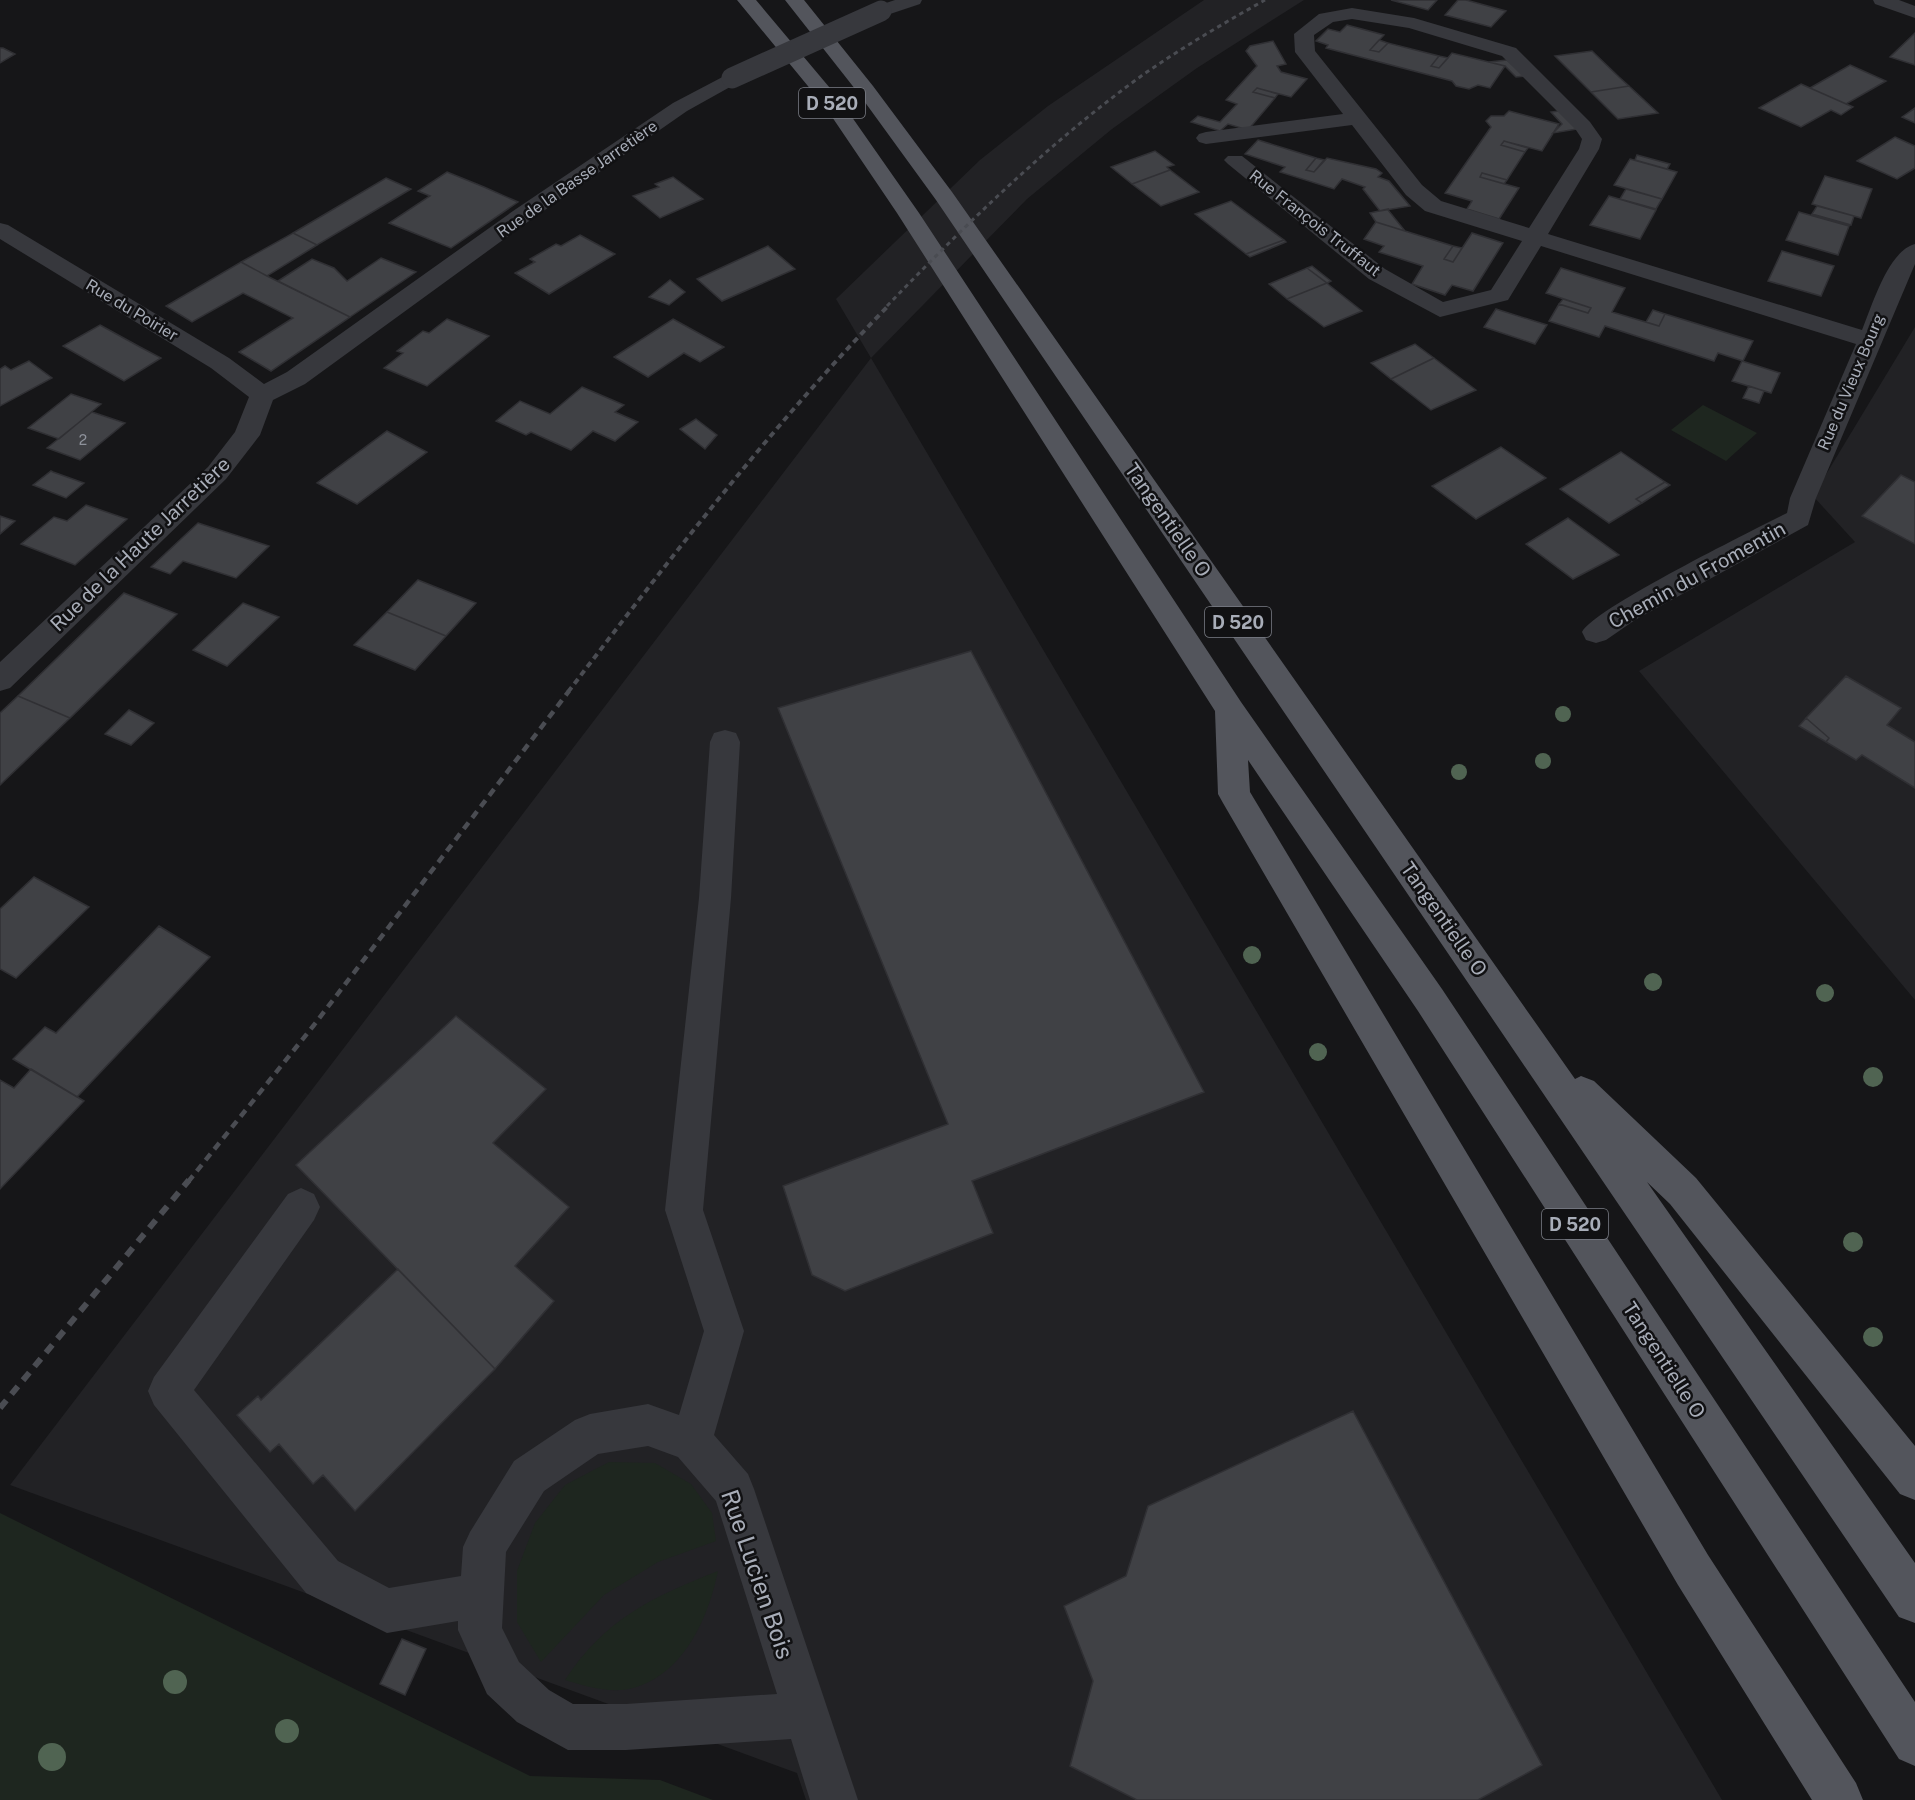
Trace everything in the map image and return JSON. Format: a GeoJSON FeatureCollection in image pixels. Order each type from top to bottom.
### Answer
{"type":"FeatureCollection","features":[{"type":"Feature","properties":{"kind":"main road","name":"D 520"},"geometry":{"type":"LineString","coordinates":[[746,0],[833,104],[908,213],[1230,710]]}},
{"type":"Feature","properties":{"kind":"main road","name":"Tangentielle O"},"geometry":{"type":"LineString","coordinates":[[795,0],[866,90],[944,197],[1532,1046]]}},
{"type":"Feature","properties":{"kind":"main road","name":"Tangentielle O"},"geometry":{"type":"LineString","coordinates":[[1230,710],[1430,1000],[1915,1743]]}},
{"type":"Feature","properties":{"kind":"main road"},"geometry":{"type":"LineString","coordinates":[[1230,710],[1234,794],[1693,1570],[1839,1800]]}},
{"type":"Feature","properties":{"kind":"main road","name":"D 520"},"geometry":{"type":"LineString","coordinates":[[1532,1046],[1915,1601]]}},
{"type":"Feature","properties":{"kind":"main road"},"geometry":{"type":"LineString","coordinates":[[1532,1046],[1683,1191],[1915,1479]]}},
{"type":"Feature","properties":{"kind":"street","name":"Rue de la Basse Jarretière"},"geometry":{"type":"LineString","coordinates":[[262,395],[296,378],[521,216],[680,107],[732,78],[814,39],[913,0]]}},
{"type":"Feature","properties":{"kind":"street"},"geometry":{"type":"LineString","coordinates":[[1882,0],[1915,12]]}},
{"type":"Feature","properties":{"kind":"street","name":"Rue François Truffaut"},"geometry":{"type":"LineString","coordinates":[[1235,160],[1377,274],[1440,309],[1500,295],[1536,239],[1589,149],[1592,139],[1583,126],[1509,52],[1379,17],[1335,15],[1316,23],[1304,34],[1305,52],[1414,190],[1432,206],[1536,239],[1869,340]]}},
{"type":"Feature","properties":{"kind":"street"},"geometry":{"type":"LineString","coordinates":[[1206,138],[1357,118]]}},
{"type":"Feature","properties":{"kind":"street","name":"Rue du Poirier"},"geometry":{"type":"LineString","coordinates":[[0,230],[220,363],[262,395]]}},
{"type":"Feature","properties":{"kind":"street","name":"Rue du Vieux Bourg"},"geometry":{"type":"LineString","coordinates":[[1799,518],[1803,498],[1901,266],[1915,251]]}},
{"type":"Feature","properties":{"kind":"street","name":"Rue de la Haute Jarretière"},"geometry":{"type":"LineString","coordinates":[[0,680],[217,472],[248,435],[262,395]]}},
{"type":"Feature","properties":{"kind":"street","name":"Chemin du Fromentin"},"geometry":{"type":"LineString","coordinates":[[1596,632],[1625,613],[1799,518]]}},
{"type":"Feature","properties":{"kind":"street"},"geometry":{"type":"LineString","coordinates":[[692,1441],[724,1331],[684,1210],[715,898],[725,742]]}},
{"type":"Feature","properties":{"kind":"street"},"geometry":{"type":"LineString","coordinates":[[301,1207],[168,1391],[322,1576],[387,1611],[483,1594]]}},
{"type":"Feature","properties":{"kind":"street","name":"Rue Lucien Bois"},"geometry":{"type":"LineString","coordinates":[[804,1715],[626,1727],[568,1728],[533,1706],[503,1678],[480,1630],[485,1547],[529,1476],[590,1435],[648,1425],[692,1441],[733,1489],[780,1631],[804,1715],[834,1800]]}},
{"type":"Feature","properties":{"kind":"shaded area"},"geometry":{"type":"Polygon","coordinates":[[[1204,0],[1304,0],[1197,68],[1112,129],[1027,199],[871,358],[836,299],[980,160],[1048,106],[1204,0]]]}},
{"type":"Feature","properties":{"kind":"shaded area"},"geometry":{"type":"Polygon","coordinates":[[[1915,327],[1915,1000],[1639,671],[1855,542],[1813,496],[1915,327]]]}},
{"type":"Feature","properties":{"kind":"shaded area"},"geometry":{"type":"Polygon","coordinates":[[[871,358],[1722,1800],[806,1800],[797,1773],[10,1485],[871,358]]]}},
{"type":"Feature","properties":{"kind":"shaded area"},"geometry":{"type":"Polygon","coordinates":[[[1703,405],[1757,433],[1726,461],[1671,430],[1703,405]]]}},
{"type":"Feature","properties":{"kind":"shaded area"},"geometry":{"type":"Polygon","coordinates":[[[609,1462],[655,1463],[691,1484],[712,1513],[716,1541],[658,1562],[604,1595],[541,1662],[517,1622],[517,1571],[535,1523],[565,1485],[609,1462]]]}},
{"type":"Feature","properties":{"kind":"shaded area"},"geometry":{"type":"Polygon","coordinates":[[[0,1513],[530,1776],[660,1780],[713,1800],[0,1800],[0,1513]]]}},
{"type":"Feature","properties":{"kind":"shaded area"},"geometry":{"type":"Polygon","coordinates":[[[718,1571],[700,1626],[678,1659],[664,1672],[648,1682],[621,1690],[597,1688],[565,1680],[596,1641],[632,1612],[672,1590],[718,1571]]]}},
{"type":"Feature","properties":{"kind":"building"},"geometry":{"type":"Polygon","coordinates":[[[1391,0],[1437,0],[1428,10],[1391,0]]]}},
{"type":"Feature","properties":{"kind":"building"},"geometry":{"type":"Polygon","coordinates":[[[1458,0],[1506,11],[1491,27],[1445,15],[1458,0]]]}},
{"type":"Feature","properties":{"kind":"building"},"geometry":{"type":"Polygon","coordinates":[[[1347,25],[1384,35],[1370,50],[1379,52],[1388,43],[1439,56],[1431,66],[1439,68],[1452,53],[1505,66],[1490,88],[1478,85],[1469,89],[1456,86],[1452,81],[1326,48],[1328,45],[1316,41],[1328,29],[1340,32],[1347,25]]]}},
{"type":"Feature","properties":{"kind":"building"},"geometry":{"type":"Polygon","coordinates":[[[1915,33],[1915,65],[1890,57],[1915,33]]]}},
{"type":"Feature","properties":{"kind":"building"},"geometry":{"type":"Polygon","coordinates":[[[1379,40],[1388,43],[1379,52],[1370,50],[1379,40]]]}},
{"type":"Feature","properties":{"kind":"building"},"geometry":{"type":"Polygon","coordinates":[[[1273,41],[1286,64],[1277,66],[1281,72],[1307,79],[1291,97],[1257,88],[1253,92],[1275,98],[1248,130],[1228,124],[1220,131],[1191,122],[1198,116],[1220,122],[1237,104],[1226,100],[1257,66],[1246,51],[1250,46],[1273,41]]]}},
{"type":"Feature","properties":{"kind":"building"},"geometry":{"type":"Polygon","coordinates":[[[0,48],[3,48],[15,54],[0,63],[0,48]]]}},
{"type":"Feature","properties":{"kind":"building"},"geometry":{"type":"Polygon","coordinates":[[[1592,51],[1629,86],[1591,92],[1555,56],[1592,51]]]}},
{"type":"Feature","properties":{"kind":"building"},"geometry":{"type":"Polygon","coordinates":[[[1439,56],[1448,58],[1439,68],[1431,66],[1439,56]]]}},
{"type":"Feature","properties":{"kind":"building"},"geometry":{"type":"Polygon","coordinates":[[[1507,60],[1525,76],[1516,77],[1505,66],[1489,62],[1507,60]]]}},
{"type":"Feature","properties":{"kind":"building"},"geometry":{"type":"Polygon","coordinates":[[[1850,65],[1886,81],[1846,104],[1810,88],[1850,65]]]}},
{"type":"Feature","properties":{"kind":"building"},"geometry":{"type":"Polygon","coordinates":[[[1801,84],[1853,107],[1841,115],[1831,110],[1801,127],[1759,108],[1801,84]]]}},
{"type":"Feature","properties":{"kind":"building"},"geometry":{"type":"Polygon","coordinates":[[[1629,86],[1658,113],[1618,119],[1591,92],[1629,86]]]}},
{"type":"Feature","properties":{"kind":"building"},"geometry":{"type":"Polygon","coordinates":[[[1257,88],[1278,94],[1275,98],[1253,92],[1257,88]]]}},
{"type":"Feature","properties":{"kind":"building"},"geometry":{"type":"Polygon","coordinates":[[[1915,108],[1915,123],[1902,117],[1915,108]]]}},
{"type":"Feature","properties":{"kind":"building"},"geometry":{"type":"Polygon","coordinates":[[[1509,111],[1559,124],[1542,151],[1504,141],[1501,145],[1525,152],[1507,180],[1482,173],[1480,177],[1519,188],[1499,219],[1467,209],[1472,201],[1445,193],[1491,127],[1486,121],[1491,116],[1504,116],[1509,111]]]}},
{"type":"Feature","properties":{"kind":"building"},"geometry":{"type":"Polygon","coordinates":[[[1559,111],[1577,129],[1553,133],[1562,124],[1551,112],[1559,111]]]}},
{"type":"Feature","properties":{"kind":"building"},"geometry":{"type":"Polygon","coordinates":[[[1895,137],[1915,146],[1915,168],[1897,179],[1857,161],[1895,137]]]}},
{"type":"Feature","properties":{"kind":"building"},"geometry":{"type":"Polygon","coordinates":[[[1258,140],[1316,158],[1306,170],[1314,172],[1327,158],[1376,169],[1382,173],[1378,177],[1389,181],[1410,206],[1380,211],[1363,189],[1365,187],[1342,179],[1334,189],[1280,172],[1285,167],[1245,154],[1258,140]]]}},
{"type":"Feature","properties":{"kind":"building"},"geometry":{"type":"Polygon","coordinates":[[[1504,141],[1528,148],[1525,152],[1501,145],[1504,141]]]}},
{"type":"Feature","properties":{"kind":"building"},"geometry":{"type":"Polygon","coordinates":[[[1155,151],[1174,165],[1167,167],[1170,170],[1132,184],[1111,167],[1155,151]]]}},
{"type":"Feature","properties":{"kind":"building"},"geometry":{"type":"Polygon","coordinates":[[[1637,155],[1670,164],[1667,169],[1635,160],[1637,155]]]}},
{"type":"Feature","properties":{"kind":"building"},"geometry":{"type":"Polygon","coordinates":[[[1316,158],[1324,160],[1314,172],[1306,170],[1316,158]]]}},
{"type":"Feature","properties":{"kind":"building"},"geometry":{"type":"Polygon","coordinates":[[[1630,159],[1677,172],[1662,199],[1614,185],[1630,159]]]}},
{"type":"Feature","properties":{"kind":"building"},"geometry":{"type":"Polygon","coordinates":[[[1170,170],[1199,192],[1161,206],[1132,184],[1170,170]]]}},
{"type":"Feature","properties":{"kind":"building"},"geometry":{"type":"Polygon","coordinates":[[[447,172],[518,202],[451,248],[389,223],[430,196],[418,191],[447,172]]]}},
{"type":"Feature","properties":{"kind":"building"},"geometry":{"type":"Polygon","coordinates":[[[1482,173],[1507,180],[1504,184],[1480,177],[1482,173]]]}},
{"type":"Feature","properties":{"kind":"building"},"geometry":{"type":"Polygon","coordinates":[[[1825,176],[1872,189],[1861,218],[1812,204],[1825,176]]]}},
{"type":"Feature","properties":{"kind":"building"},"geometry":{"type":"Polygon","coordinates":[[[673,177],[703,199],[660,218],[633,196],[659,187],[655,184],[673,177]]]}},
{"type":"Feature","properties":{"kind":"building"},"geometry":{"type":"Polygon","coordinates":[[[386,178],[411,189],[317,245],[293,233],[386,178]]]}},
{"type":"Feature","properties":{"kind":"building"},"geometry":{"type":"Polygon","coordinates":[[[1626,189],[1662,199],[1656,209],[1620,199],[1626,189]]]}},
{"type":"Feature","properties":{"kind":"building"},"geometry":{"type":"Polygon","coordinates":[[[1609,196],[1656,210],[1640,239],[1590,225],[1609,196]]]}},
{"type":"Feature","properties":{"kind":"building"},"geometry":{"type":"Polygon","coordinates":[[[1231,201],[1284,240],[1246,254],[1195,214],[1231,201]]]}},
{"type":"Feature","properties":{"kind":"building"},"geometry":{"type":"Polygon","coordinates":[[[1817,206],[1854,216],[1851,225],[1812,214],[1817,206]]]}},
{"type":"Feature","properties":{"kind":"building"},"geometry":{"type":"Polygon","coordinates":[[[1388,209],[1405,231],[1376,222],[1370,213],[1388,209]]]}},
{"type":"Feature","properties":{"kind":"building"},"geometry":{"type":"Polygon","coordinates":[[[1799,212],[1849,226],[1838,255],[1786,240],[1799,212]]]}},
{"type":"Feature","properties":{"kind":"building"},"geometry":{"type":"Polygon","coordinates":[[[1376,222],[1453,246],[1444,259],[1453,262],[1472,233],[1503,243],[1473,291],[1452,285],[1445,295],[1412,284],[1423,266],[1379,252],[1384,246],[1364,239],[1376,222]]]}},
{"type":"Feature","properties":{"kind":"building"},"geometry":{"type":"Polygon","coordinates":[[[293,233],[317,245],[267,276],[241,262],[293,233]]]}},
{"type":"Feature","properties":{"kind":"building"},"geometry":{"type":"Polygon","coordinates":[[[580,235],[615,254],[549,294],[515,273],[535,262],[530,259],[556,244],[561,246],[580,235]]]}},
{"type":"Feature","properties":{"kind":"building"},"geometry":{"type":"Polygon","coordinates":[[[1284,240],[1286,242],[1250,257],[1246,254],[1284,240]]]}},
{"type":"Feature","properties":{"kind":"building"},"geometry":{"type":"Polygon","coordinates":[[[768,246],[795,269],[722,301],[697,279],[768,246]]]}},
{"type":"Feature","properties":{"kind":"building"},"geometry":{"type":"Polygon","coordinates":[[[1453,246],[1462,248],[1453,262],[1444,259],[1453,246]]]}},
{"type":"Feature","properties":{"kind":"building"},"geometry":{"type":"Polygon","coordinates":[[[1782,251],[1834,266],[1821,296],[1768,281],[1782,251]]]}},
{"type":"Feature","properties":{"kind":"building"},"geometry":{"type":"Polygon","coordinates":[[[381,258],[416,272],[350,317],[278,281],[312,259],[334,268],[347,281],[381,258]]]}},
{"type":"Feature","properties":{"kind":"building"},"geometry":{"type":"Polygon","coordinates":[[[241,262],[350,317],[271,371],[239,352],[293,318],[243,293],[192,322],[166,306],[241,262]]]}},
{"type":"Feature","properties":{"kind":"building"},"geometry":{"type":"Polygon","coordinates":[[[1312,266],[1331,281],[1327,283],[1307,268],[1312,266]]]}},
{"type":"Feature","properties":{"kind":"building"},"geometry":{"type":"Polygon","coordinates":[[[1307,268],[1327,283],[1287,299],[1269,284],[1307,268]]]}},
{"type":"Feature","properties":{"kind":"building"},"geometry":{"type":"Polygon","coordinates":[[[1561,268],[1625,288],[1612,312],[1659,326],[1665,314],[1753,341],[1743,361],[1718,353],[1714,361],[1605,326],[1599,337],[1549,321],[1559,304],[1588,313],[1591,308],[1546,293],[1561,268]]]}},
{"type":"Feature","properties":{"kind":"building"},"geometry":{"type":"Polygon","coordinates":[[[670,280],[685,292],[669,305],[649,297],[670,280]]]}},
{"type":"Feature","properties":{"kind":"building"},"geometry":{"type":"Polygon","coordinates":[[[1327,283],[1362,311],[1324,327],[1287,299],[1327,283]]]}},
{"type":"Feature","properties":{"kind":"building"},"geometry":{"type":"Polygon","coordinates":[[[1563,299],[1591,308],[1588,313],[1559,304],[1563,299]]]}},
{"type":"Feature","properties":{"kind":"building"},"geometry":{"type":"Polygon","coordinates":[[[1496,309],[1547,325],[1535,344],[1484,327],[1496,309]]]}},
{"type":"Feature","properties":{"kind":"building"},"geometry":{"type":"Polygon","coordinates":[[[1653,310],[1665,314],[1659,326],[1646,322],[1653,310]]]}},
{"type":"Feature","properties":{"kind":"building"},"geometry":{"type":"Polygon","coordinates":[[[447,319],[489,336],[427,386],[384,368],[403,353],[397,351],[423,331],[429,333],[447,319]]]}},
{"type":"Feature","properties":{"kind":"building"},"geometry":{"type":"Polygon","coordinates":[[[673,319],[724,347],[700,362],[684,353],[648,377],[614,357],[673,319]]]}},
{"type":"Feature","properties":{"kind":"building"},"geometry":{"type":"Polygon","coordinates":[[[100,325],[161,358],[124,381],[63,346],[100,325]]]}},
{"type":"Feature","properties":{"kind":"building"},"geometry":{"type":"Polygon","coordinates":[[[1415,344],[1434,358],[1391,379],[1371,363],[1415,344]]]}},
{"type":"Feature","properties":{"kind":"building"},"geometry":{"type":"Polygon","coordinates":[[[1434,358],[1476,390],[1431,410],[1391,379],[1434,358]]]}},
{"type":"Feature","properties":{"kind":"building"},"geometry":{"type":"Polygon","coordinates":[[[29,361],[52,378],[0,406],[0,369],[5,366],[11,370],[29,361]]]}},
{"type":"Feature","properties":{"kind":"building"},"geometry":{"type":"Polygon","coordinates":[[[1742,361],[1780,373],[1771,393],[1732,381],[1742,361]]]}},
{"type":"Feature","properties":{"kind":"building"},"geometry":{"type":"Polygon","coordinates":[[[1749,386],[1764,391],[1759,403],[1743,398],[1749,386]]]}},
{"type":"Feature","properties":{"kind":"building"},"geometry":{"type":"Polygon","coordinates":[[[582,387],[624,405],[615,412],[638,422],[615,441],[593,431],[571,450],[531,432],[526,435],[496,421],[520,401],[550,414],[582,387]]]}},
{"type":"Feature","properties":{"kind":"building"},"geometry":{"type":"Polygon","coordinates":[[[71,394],[101,404],[59,439],[28,428],[71,394]]]}},
{"type":"Feature","properties":{"kind":"building"},"geometry":{"type":"Polygon","coordinates":[[[92,412],[125,423],[80,460],[47,448],[92,412]]]}},
{"type":"Feature","properties":{"kind":"building"},"geometry":{"type":"Polygon","coordinates":[[[696,419],[717,435],[705,449],[680,429],[696,419]]]}},
{"type":"Feature","properties":{"kind":"building"},"geometry":{"type":"Polygon","coordinates":[[[387,431],[427,452],[357,504],[317,483],[387,431]]]}},
{"type":"Feature","properties":{"kind":"building"},"geometry":{"type":"Polygon","coordinates":[[[1501,447],[1546,478],[1476,519],[1432,486],[1501,447]]]}},
{"type":"Feature","properties":{"kind":"building"},"geometry":{"type":"Polygon","coordinates":[[[1621,452],[1665,482],[1636,499],[1642,503],[1609,523],[1560,489],[1621,452]]]}},
{"type":"Feature","properties":{"kind":"building"},"geometry":{"type":"Polygon","coordinates":[[[51,471],[84,483],[66,498],[33,485],[51,471]]]}},
{"type":"Feature","properties":{"kind":"building"},"geometry":{"type":"Polygon","coordinates":[[[1901,475],[1915,482],[1915,544],[1862,516],[1901,475]]]}},
{"type":"Feature","properties":{"kind":"building"},"geometry":{"type":"Polygon","coordinates":[[[1665,482],[1670,485],[1642,503],[1636,499],[1665,482]]]}},
{"type":"Feature","properties":{"kind":"building"},"geometry":{"type":"Polygon","coordinates":[[[86,505],[127,519],[75,565],[21,544],[54,517],[67,521],[86,505]]]}},
{"type":"Feature","properties":{"kind":"building"},"geometry":{"type":"Polygon","coordinates":[[[0,516],[15,521],[0,534],[0,516]]]}},
{"type":"Feature","properties":{"kind":"building"},"geometry":{"type":"Polygon","coordinates":[[[1568,518],[1619,555],[1573,579],[1526,544],[1568,518]]]}},
{"type":"Feature","properties":{"kind":"building"},"geometry":{"type":"Polygon","coordinates":[[[198,523],[269,546],[236,578],[183,561],[170,574],[151,567],[198,523]]]}},
{"type":"Feature","properties":{"kind":"building"},"geometry":{"type":"Polygon","coordinates":[[[418,580],[476,603],[446,636],[387,612],[418,580]]]}},
{"type":"Feature","properties":{"kind":"building"},"geometry":{"type":"Polygon","coordinates":[[[124,593],[177,614],[70,718],[18,696],[124,593]]]}},
{"type":"Feature","properties":{"kind":"building"},"geometry":{"type":"Polygon","coordinates":[[[243,603],[279,617],[227,666],[193,650],[243,603]]]}},
{"type":"Feature","properties":{"kind":"building"},"geometry":{"type":"Polygon","coordinates":[[[387,612],[446,636],[415,670],[354,645],[387,612]]]}},
{"type":"Feature","properties":{"kind":"building"},"geometry":{"type":"Polygon","coordinates":[[[971,651],[1204,1092],[972,1181],[993,1233],[845,1291],[812,1275],[783,1186],[948,1124],[778,708],[971,651]]]}},
{"type":"Feature","properties":{"kind":"building"},"geometry":{"type":"Polygon","coordinates":[[[1846,676],[1901,708],[1887,725],[1915,742],[1915,788],[1862,755],[1856,760],[1826,742],[1829,738],[1806,718],[1846,676]]]}},
{"type":"Feature","properties":{"kind":"building"},"geometry":{"type":"Polygon","coordinates":[[[18,696],[70,718],[0,785],[0,713],[18,696]]]}},
{"type":"Feature","properties":{"kind":"building"},"geometry":{"type":"Polygon","coordinates":[[[129,710],[154,723],[131,745],[105,734],[129,710]]]}},
{"type":"Feature","properties":{"kind":"building"},"geometry":{"type":"Polygon","coordinates":[[[1806,718],[1829,738],[1826,742],[1799,726],[1806,718]]]}},
{"type":"Feature","properties":{"kind":"building"},"geometry":{"type":"Polygon","coordinates":[[[34,877],[89,907],[16,978],[0,969],[0,909],[34,877]]]}},
{"type":"Feature","properties":{"kind":"building"},"geometry":{"type":"Polygon","coordinates":[[[159,926],[210,957],[77,1097],[13,1059],[45,1027],[56,1033],[159,926]]]}},
{"type":"Feature","properties":{"kind":"building"},"geometry":{"type":"Polygon","coordinates":[[[456,1016],[546,1089],[493,1143],[569,1207],[515,1266],[554,1301],[495,1369],[296,1165],[456,1016]]]}},
{"type":"Feature","properties":{"kind":"building"},"geometry":{"type":"Polygon","coordinates":[[[31,1069],[84,1101],[0,1189],[0,1080],[14,1088],[31,1069]]]}},
{"type":"Feature","properties":{"kind":"building"},"geometry":{"type":"Polygon","coordinates":[[[398,1269],[495,1369],[355,1511],[323,1475],[313,1484],[279,1444],[270,1452],[237,1415],[258,1396],[261,1400],[398,1269]]]}},
{"type":"Feature","properties":{"kind":"building"},"geometry":{"type":"Polygon","coordinates":[[[1353,1411],[1542,1765],[1478,1800],[1137,1800],[1070,1766],[1093,1681],[1064,1606],[1126,1576],[1148,1506],[1353,1411]]]}},
{"type":"Feature","properties":{"kind":"building"},"geometry":{"type":"Polygon","coordinates":[[[402,1639],[426,1649],[405,1695],[380,1684],[402,1639]]]}},
{"type":"Feature","properties":{"kind":"railway"},"geometry":{"type":"LineString","coordinates":[[887,306],[979,214],[1076,127],[1144,74],[1265,0]]}},
{"type":"Feature","properties":{"kind":"railway"},"geometry":{"type":"LineString","coordinates":[[568,692],[763,445],[889,305]]}},
{"type":"Feature","properties":{"kind":"railway"},"geometry":{"type":"LineString","coordinates":[[188,1182],[314,1025],[569,691]]}},
{"type":"Feature","properties":{"kind":"railway"},"geometry":{"type":"LineString","coordinates":[[0,1408],[189,1180]]}}]}
